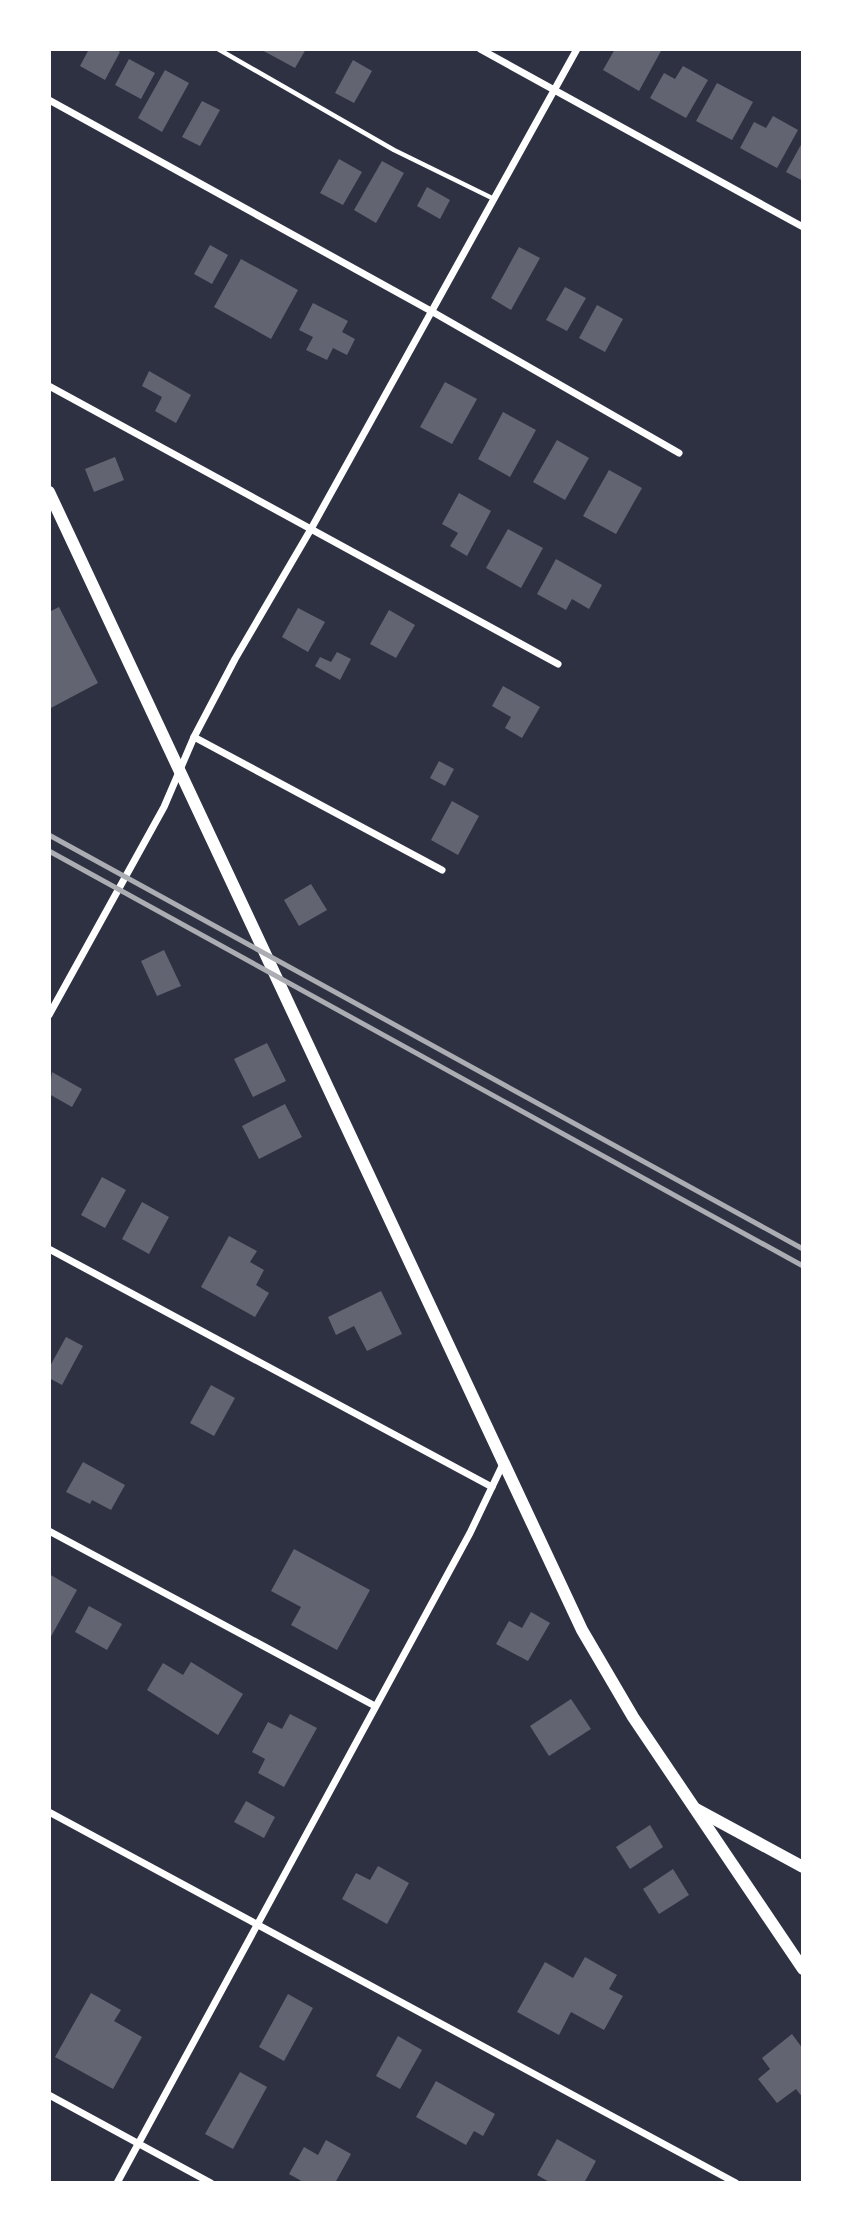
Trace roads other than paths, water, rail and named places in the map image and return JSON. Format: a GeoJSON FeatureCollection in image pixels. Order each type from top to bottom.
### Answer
{"type":"FeatureCollection","features":[{"type":"Feature","properties":{"kind":"street"},"geometry":{"type":"LineString","coordinates":[[480,49],[803,227]]}},
{"type":"Feature","properties":{"kind":"street"},"geometry":{"type":"LineString","coordinates":[[49,1014],[164,807],[194,737],[312,529],[576,49]]}},
{"type":"Feature","properties":{"kind":"street"},"geometry":{"type":"LineString","coordinates":[[49,100],[431,311],[679,453]]}},
{"type":"Feature","properties":{"kind":"street"},"geometry":{"type":"LineString","coordinates":[[49,386],[558,664]]}},
{"type":"Feature","properties":{"kind":"street"},"geometry":{"type":"LineString","coordinates":[[49,492],[582,1630],[693,1808],[803,1969]]}},
{"type":"Feature","properties":{"kind":"street"},"geometry":{"type":"LineString","coordinates":[[194,737],[442,870]]}},
{"type":"Feature","properties":{"kind":"street"},"geometry":{"type":"LineString","coordinates":[[49,1249],[492,1487]]}},
{"type":"Feature","properties":{"kind":"street"},"geometry":{"type":"LineString","coordinates":[[117,2183],[470,1534],[503,1464]]}},
{"type":"Feature","properties":{"kind":"street"},"geometry":{"type":"LineString","coordinates":[[49,1531],[375,1706]]}},
{"type":"Feature","properties":{"kind":"street"},"geometry":{"type":"LineString","coordinates":[[693,1808],[803,1867]]}},
{"type":"Feature","properties":{"kind":"street"},"geometry":{"type":"LineString","coordinates":[[49,1812],[736,2183]]}},
{"type":"Feature","properties":{"kind":"street"},"geometry":{"type":"LineString","coordinates":[[49,2095],[211,2183]]}},
{"type":"Feature","properties":{"kind":"lane"},"geometry":{"type":"LineString","coordinates":[[218,49],[394,150],[494,199]]}},
{"type":"Feature","properties":{"kind":"railway"},"geometry":{"type":"LineString","coordinates":[[49,835],[803,1249]]}},
{"type":"Feature","properties":{"kind":"railway"},"geometry":{"type":"LineString","coordinates":[[49,851],[803,1266]]}}]}
